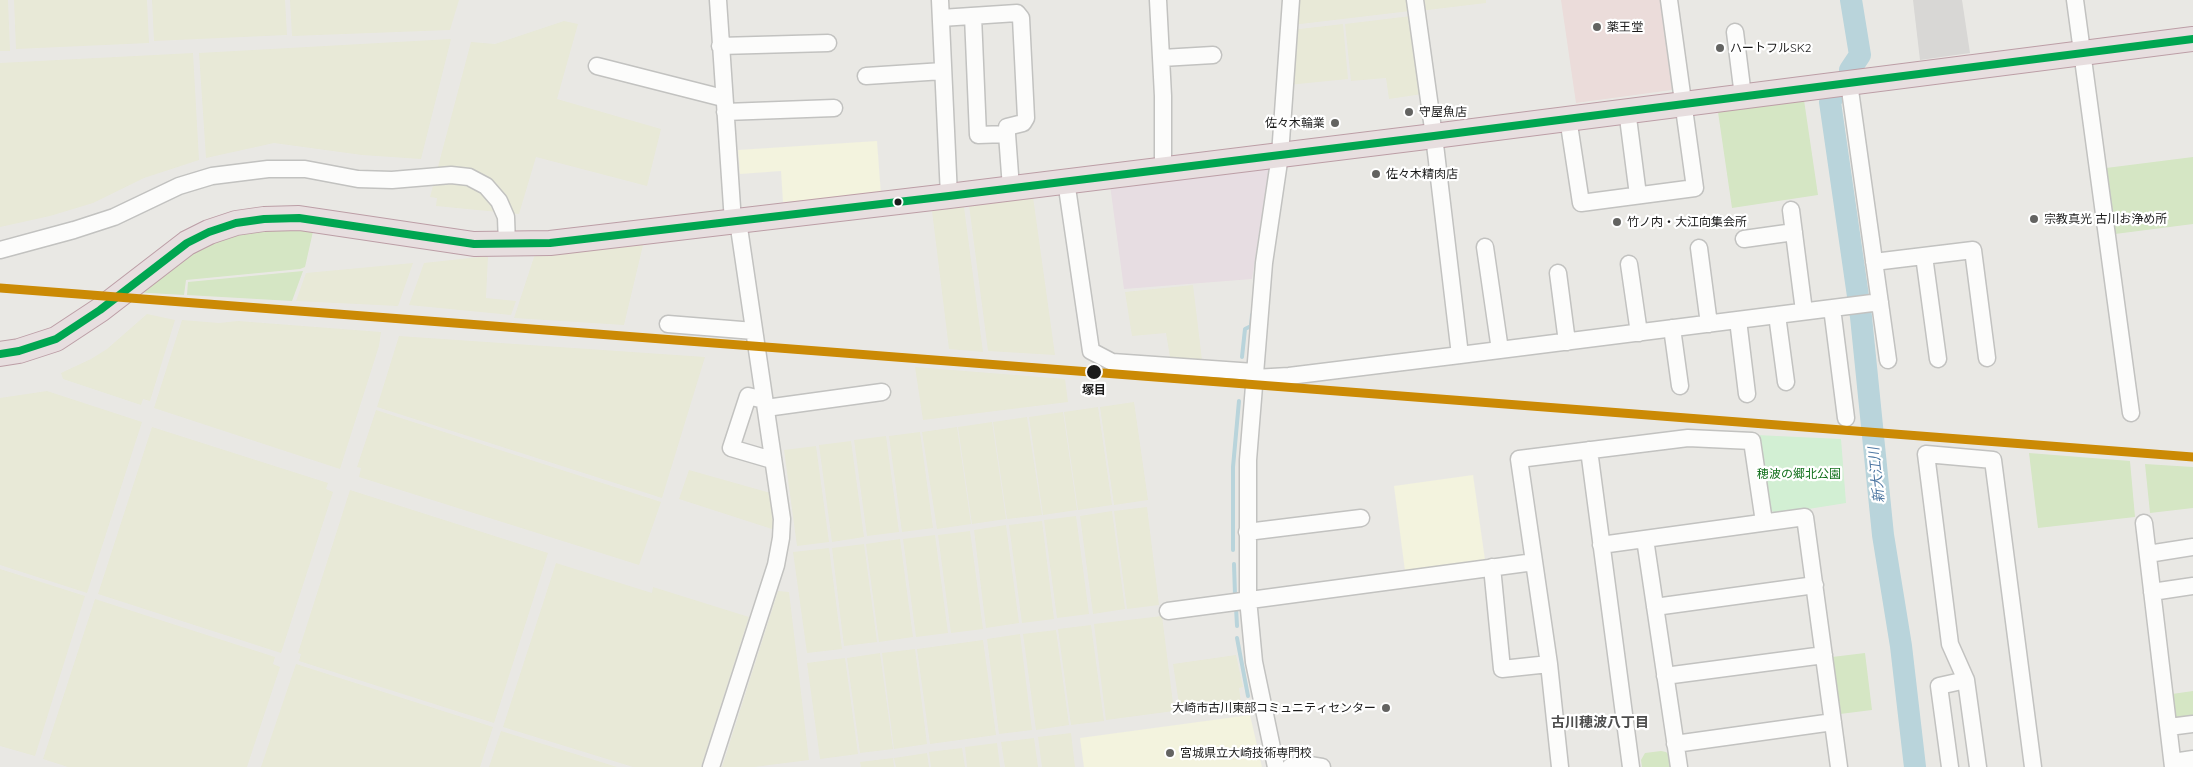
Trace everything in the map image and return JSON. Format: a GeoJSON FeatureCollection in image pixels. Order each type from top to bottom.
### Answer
{"type":"FeatureCollection","features":[{"type":"Feature","properties":{"kind":"highway"},"geometry":{"type":"LineString","coordinates":[[0,354],[19,351],[56,339],[100,310],[187,243],[236,223],[264,219],[299,218],[474,244],[550,243],[1163,170],[2193,38]]}},
{"type":"Feature","properties":{"kind":"street"},"geometry":{"type":"LineString","coordinates":[[711,767],[778,556],[782,519],[736,221],[724,105],[718,0]]}},
{"type":"Feature","properties":{"kind":"street"},"geometry":{"type":"LineString","coordinates":[[940,0],[949,196]]}},
{"type":"Feature","properties":{"kind":"street"},"geometry":{"type":"LineString","coordinates":[[1158,0],[1164,96],[1163,170]]}},
{"type":"Feature","properties":{"kind":"street"},"geometry":{"type":"LineString","coordinates":[[1276,767],[1254,662],[1248,599],[1248,460],[1264,263],[1280,155],[1291,0]]}},
{"type":"Feature","properties":{"kind":"street"},"geometry":{"type":"LineString","coordinates":[[1415,0],[1434,136],[1460,355]]}},
{"type":"Feature","properties":{"kind":"street"},"geometry":{"type":"LineString","coordinates":[[1568,118],[1581,204],[1695,188],[1669,0]]}},
{"type":"Feature","properties":{"kind":"street"},"geometry":{"type":"LineString","coordinates":[[2075,0],[2131,413]]}},
{"type":"Feature","properties":{"kind":"street"},"geometry":{"type":"LineString","coordinates":[[941,18],[1017,14],[1022,18],[1026,118],[1023,123],[1007,127],[1011,188]]}},
{"type":"Feature","properties":{"kind":"street"},"geometry":{"type":"LineString","coordinates":[[973,16],[978,135],[1007,134]]}},
{"type":"Feature","properties":{"kind":"street"},"geometry":{"type":"LineString","coordinates":[[1735,32],[1743,96]]}},
{"type":"Feature","properties":{"kind":"street"},"geometry":{"type":"LineString","coordinates":[[720,46],[828,42]]}},
{"type":"Feature","properties":{"kind":"street"},"geometry":{"type":"LineString","coordinates":[[1162,58],[1213,55]]}},
{"type":"Feature","properties":{"kind":"street"},"geometry":{"type":"LineString","coordinates":[[597,66],[724,105],[834,108]]}},
{"type":"Feature","properties":{"kind":"street"},"geometry":{"type":"LineString","coordinates":[[866,76],[943,71]]}},
{"type":"Feature","properties":{"kind":"street"},"geometry":{"type":"LineString","coordinates":[[1849,83],[1874,262],[1873,303],[1888,360]]}},
{"type":"Feature","properties":{"kind":"street"},"geometry":{"type":"LineString","coordinates":[[1626,110],[1638,195]]}},
{"type":"Feature","properties":{"kind":"street"},"geometry":{"type":"LineString","coordinates":[[0,250],[34,242],[106,219],[179,186],[212,176],[268,169],[305,169],[358,179],[392,180],[451,175],[469,177],[486,186],[499,201],[506,217],[507,245]]}},
{"type":"Feature","properties":{"kind":"street"},"geometry":{"type":"LineString","coordinates":[[1066,182],[1091,351],[1112,362],[1254,375],[1289,376],[1873,303]]}},
{"type":"Feature","properties":{"kind":"street"},"geometry":{"type":"LineString","coordinates":[[1791,210],[1804,312]]}},
{"type":"Feature","properties":{"kind":"street"},"geometry":{"type":"LineString","coordinates":[[1744,239],[1794,232]]}},
{"type":"Feature","properties":{"kind":"street"},"geometry":{"type":"LineString","coordinates":[[1485,247],[1500,350]]}},
{"type":"Feature","properties":{"kind":"street"},"geometry":{"type":"LineString","coordinates":[[1699,248],[1709,324]]}},
{"type":"Feature","properties":{"kind":"street"},"geometry":{"type":"LineString","coordinates":[[1874,262],[1973,250],[1987,358]]}},
{"type":"Feature","properties":{"kind":"street"},"geometry":{"type":"LineString","coordinates":[[1924,256],[1938,360]]}},
{"type":"Feature","properties":{"kind":"street"},"geometry":{"type":"LineString","coordinates":[[1629,264],[1639,333]]}},
{"type":"Feature","properties":{"kind":"street"},"geometry":{"type":"LineString","coordinates":[[1558,273],[1567,342]]}},
{"type":"Feature","properties":{"kind":"street"},"geometry":{"type":"LineString","coordinates":[[1837,307],[1846,418]]}},
{"type":"Feature","properties":{"kind":"street"},"geometry":{"type":"LineString","coordinates":[[1777,315],[1786,382]]}},
{"type":"Feature","properties":{"kind":"street"},"geometry":{"type":"LineString","coordinates":[[1738,320],[1747,394]]}},
{"type":"Feature","properties":{"kind":"street"},"geometry":{"type":"LineString","coordinates":[[668,324],[754,331]]}},
{"type":"Feature","properties":{"kind":"street"},"geometry":{"type":"LineString","coordinates":[[1672,328],[1680,386]]}},
{"type":"Feature","properties":{"kind":"street"},"geometry":{"type":"LineString","coordinates":[[772,460],[731,448],[748,396],[765,404],[882,392]]}},
{"type":"Feature","properties":{"kind":"street"},"geometry":{"type":"LineString","coordinates":[[1560,767],[1549,664],[1519,459],[1688,438],[1752,441],[1764,522]]}},
{"type":"Feature","properties":{"kind":"street"},"geometry":{"type":"LineString","coordinates":[[1589,450],[1631,767]]}},
{"type":"Feature","properties":{"kind":"street"},"geometry":{"type":"LineString","coordinates":[[1978,767],[1966,680],[1950,644],[1926,454],[1993,460],[2034,767]]}},
{"type":"Feature","properties":{"kind":"street"},"geometry":{"type":"LineString","coordinates":[[1601,545],[1805,517],[1840,767]]}},
{"type":"Feature","properties":{"kind":"street"},"geometry":{"type":"LineString","coordinates":[[1247,532],[1361,518]]}},
{"type":"Feature","properties":{"kind":"street"},"geometry":{"type":"LineString","coordinates":[[2144,523],[2173,764],[2193,759]]}},
{"type":"Feature","properties":{"kind":"street"},"geometry":{"type":"LineString","coordinates":[[1645,539],[1678,767]]}},
{"type":"Feature","properties":{"kind":"street"},"geometry":{"type":"LineString","coordinates":[[2148,554],[2193,547]]}},
{"type":"Feature","properties":{"kind":"street"},"geometry":{"type":"LineString","coordinates":[[1168,611],[1534,562]]}},
{"type":"Feature","properties":{"kind":"street"},"geometry":{"type":"LineString","coordinates":[[1492,567],[1502,669],[1549,664]]}},
{"type":"Feature","properties":{"kind":"street"},"geometry":{"type":"LineString","coordinates":[[1655,607],[1814,585]]}},
{"type":"Feature","properties":{"kind":"street"},"geometry":{"type":"LineString","coordinates":[[2152,592],[2193,586]]}},
{"type":"Feature","properties":{"kind":"street"},"geometry":{"type":"LineString","coordinates":[[1665,676],[1824,655]]}},
{"type":"Feature","properties":{"kind":"street"},"geometry":{"type":"LineString","coordinates":[[1950,767],[1939,686],[1966,680]]}},
{"type":"Feature","properties":{"kind":"street"},"geometry":{"type":"LineString","coordinates":[[1675,744],[1833,722]]}},
{"type":"Feature","properties":{"kind":"street"},"geometry":{"type":"LineString","coordinates":[[2169,727],[2193,724]]}},
{"type":"Feature","properties":{"kind":"street"},"geometry":{"type":"LineString","coordinates":[[1290,767],[1303,764],[1322,767]]}},
{"type":"Feature","properties":{"kind":"shaded area"},"geometry":{"type":"Polygon","coordinates":[[[0,0],[8,0],[10,51],[0,51],[0,0]]]}},
{"type":"Feature","properties":{"kind":"shaded area"},"geometry":{"type":"Polygon","coordinates":[[[14,0],[147,0],[149,43],[16,49],[14,0]]]}},
{"type":"Feature","properties":{"kind":"shaded area"},"geometry":{"type":"Polygon","coordinates":[[[152,0],[285,0],[287,35],[154,41],[152,0]]]}},
{"type":"Feature","properties":{"kind":"shaded area"},"geometry":{"type":"Polygon","coordinates":[[[290,0],[459,0],[450,30],[292,36],[290,0]]]}},
{"type":"Feature","properties":{"kind":"shaded area"},"geometry":{"type":"Polygon","coordinates":[[[1294,0],[1408,0],[1410,11],[1292,25],[1294,0]]]}},
{"type":"Feature","properties":{"kind":"shaded area"},"geometry":{"type":"Polygon","coordinates":[[[1418,0],[1486,0],[1486,3],[1419,11],[1418,0]]]}},
{"type":"Feature","properties":{"kind":"shaded area"},"geometry":{"type":"Polygon","coordinates":[[[1561,0],[1666,0],[1679,89],[1576,103],[1561,0]]]}},
{"type":"Feature","properties":{"kind":"shaded area"},"geometry":{"type":"Polygon","coordinates":[[[1913,0],[1962,0],[1970,53],[1920,60],[1913,0]]]}},
{"type":"Feature","properties":{"kind":"shaded area"},"geometry":{"type":"Polygon","coordinates":[[[1411,16],[1422,94],[1389,99],[1386,78],[1351,81],[1345,24],[1411,16]]]}},
{"type":"Feature","properties":{"kind":"shaded area"},"geometry":{"type":"Polygon","coordinates":[[[564,21],[578,24],[557,99],[661,129],[647,186],[536,157],[519,214],[436,206],[437,198],[430,197],[471,42],[495,44],[564,21]]]}},
{"type":"Feature","properties":{"kind":"shaded area"},"geometry":{"type":"Polygon","coordinates":[[[1343,24],[1348,79],[1288,85],[1291,30],[1343,24]]]}},
{"type":"Feature","properties":{"kind":"shaded area"},"geometry":{"type":"Polygon","coordinates":[[[451,39],[421,159],[362,155],[274,143],[206,158],[199,53],[451,39]]]}},
{"type":"Feature","properties":{"kind":"shaded area"},"geometry":{"type":"Polygon","coordinates":[[[193,53],[199,160],[144,178],[93,203],[50,216],[0,227],[0,63],[193,53]]]}},
{"type":"Feature","properties":{"kind":"shaded area"},"geometry":{"type":"Polygon","coordinates":[[[877,141],[881,195],[783,202],[781,171],[740,174],[738,150],[877,141]]]}},
{"type":"Feature","properties":{"kind":"shaded area"},"geometry":{"type":"Polygon","coordinates":[[[1270,163],[1252,279],[1124,289],[1110,185],[1270,163]]]}},
{"type":"Feature","properties":{"kind":"shaded area"},"geometry":{"type":"Polygon","coordinates":[[[1033,197],[1055,355],[988,351],[969,205],[1033,197]]]}},
{"type":"Feature","properties":{"kind":"shaded area"},"geometry":{"type":"Polygon","coordinates":[[[964,207],[983,352],[949,349],[932,211],[964,207]]]}},
{"type":"Feature","properties":{"kind":"shaded area"},"geometry":{"type":"Polygon","coordinates":[[[644,241],[624,325],[514,318],[535,254],[644,241]]]}},
{"type":"Feature","properties":{"kind":"shaded area"},"geometry":{"type":"Polygon","coordinates":[[[488,256],[486,298],[516,301],[511,315],[409,305],[424,263],[488,256]]]}},
{"type":"Feature","properties":{"kind":"shaded area"},"geometry":{"type":"Polygon","coordinates":[[[413,263],[398,306],[296,301],[306,273],[413,263]]]}},
{"type":"Feature","properties":{"kind":"shaded area"},"geometry":{"type":"Polygon","coordinates":[[[1193,285],[1202,360],[1170,357],[1166,333],[1132,336],[1125,292],[1193,285]]]}},
{"type":"Feature","properties":{"kind":"shaded area"},"geometry":{"type":"Polygon","coordinates":[[[147,314],[175,320],[150,401],[143,399],[141,405],[63,379],[61,373],[107,349],[147,314]]]}},
{"type":"Feature","properties":{"kind":"shaded area"},"geometry":{"type":"Polygon","coordinates":[[[182,320],[219,323],[238,321],[381,332],[379,346],[340,469],[154,408],[182,320]]]}},
{"type":"Feature","properties":{"kind":"shaded area"},"geometry":{"type":"Polygon","coordinates":[[[399,336],[705,357],[662,498],[377,407],[399,336]]]}},
{"type":"Feature","properties":{"kind":"shaded area"},"geometry":{"type":"Polygon","coordinates":[[[915,367],[1065,379],[1068,402],[923,420],[915,367]]]}},
{"type":"Feature","properties":{"kind":"shaded area"},"geometry":{"type":"Polygon","coordinates":[[[47,391],[142,422],[87,593],[0,565],[0,398],[47,391]]]}},
{"type":"Feature","properties":{"kind":"shaded area"},"geometry":{"type":"Polygon","coordinates":[[[1134,402],[1148,500],[1114,505],[1100,407],[1134,402]]]}},
{"type":"Feature","properties":{"kind":"shaded area"},"geometry":{"type":"Polygon","coordinates":[[[1098,407],[1112,505],[1078,510],[1064,412],[1098,407]]]}},
{"type":"Feature","properties":{"kind":"shaded area"},"geometry":{"type":"Polygon","coordinates":[[[376,410],[661,502],[639,565],[359,477],[361,468],[357,467],[376,410]]]}},
{"type":"Feature","properties":{"kind":"shaded area"},"geometry":{"type":"Polygon","coordinates":[[[1063,412],[1077,510],[1043,515],[1029,417],[1063,412]]]}},
{"type":"Feature","properties":{"kind":"shaded area"},"geometry":{"type":"Polygon","coordinates":[[[1027,417],[1042,515],[1007,519],[993,422],[1027,417]]]}},
{"type":"Feature","properties":{"kind":"shaded area"},"geometry":{"type":"Polygon","coordinates":[[[992,422],[1006,519],[972,524],[958,427],[992,422]]]}},
{"type":"Feature","properties":{"kind":"shaded area"},"geometry":{"type":"Polygon","coordinates":[[[152,427],[328,483],[326,489],[333,492],[281,653],[98,594],[152,427]]]}},
{"type":"Feature","properties":{"kind":"shaded area"},"geometry":{"type":"Polygon","coordinates":[[[957,427],[971,524],[937,529],[922,432],[957,427]]]}},
{"type":"Feature","properties":{"kind":"shaded area"},"geometry":{"type":"Polygon","coordinates":[[[920,432],[933,528],[902,532],[889,436],[920,432]]]}},
{"type":"Feature","properties":{"kind":"shaded area"},"geometry":{"type":"Polygon","coordinates":[[[886,436],[899,532],[867,536],[854,440],[886,436]]]}},
{"type":"Feature","properties":{"kind":"shaded area"},"geometry":{"type":"Polygon","coordinates":[[[851,441],[864,537],[832,542],[819,445],[851,441]]]}},
{"type":"Feature","properties":{"kind":"shaded area"},"geometry":{"type":"Polygon","coordinates":[[[816,446],[829,542],[797,546],[784,450],[816,446]]]}},
{"type":"Feature","properties":{"kind":"shaded area"},"geometry":{"type":"Polygon","coordinates":[[[689,470],[774,494],[775,530],[679,499],[689,470]]]}},
{"type":"Feature","properties":{"kind":"shaded area"},"geometry":{"type":"Polygon","coordinates":[[[1473,475],[1485,560],[1405,571],[1394,486],[1473,475]]]}},
{"type":"Feature","properties":{"kind":"shaded area"},"geometry":{"type":"Polygon","coordinates":[[[350,490],[548,553],[494,723],[299,661],[301,654],[298,653],[350,490]]]}},
{"type":"Feature","properties":{"kind":"shaded area"},"geometry":{"type":"Polygon","coordinates":[[[1147,507],[1159,605],[1127,609],[1114,511],[1147,507]]]}},
{"type":"Feature","properties":{"kind":"shaded area"},"geometry":{"type":"Polygon","coordinates":[[[1112,511],[1125,609],[1093,614],[1080,516],[1112,511]]]}},
{"type":"Feature","properties":{"kind":"shaded area"},"geometry":{"type":"Polygon","coordinates":[[[1076,516],[1089,614],[1057,618],[1044,520],[1076,516]]]}},
{"type":"Feature","properties":{"kind":"shaded area"},"geometry":{"type":"Polygon","coordinates":[[[1042,521],[1054,619],[1022,623],[1009,525],[1042,521]]]}},
{"type":"Feature","properties":{"kind":"shaded area"},"geometry":{"type":"Polygon","coordinates":[[[1006,525],[1019,623],[986,628],[974,530],[1006,525]]]}},
{"type":"Feature","properties":{"kind":"shaded area"},"geometry":{"type":"Polygon","coordinates":[[[970,531],[983,629],[951,633],[938,535],[970,531]]]}},
{"type":"Feature","properties":{"kind":"shaded area"},"geometry":{"type":"Polygon","coordinates":[[[935,535],[948,633],[916,637],[903,539],[935,535]]]}},
{"type":"Feature","properties":{"kind":"shaded area"},"geometry":{"type":"Polygon","coordinates":[[[900,539],[913,637],[879,642],[866,544],[900,539]]]}},
{"type":"Feature","properties":{"kind":"shaded area"},"geometry":{"type":"Polygon","coordinates":[[[864,544],[877,642],[844,646],[832,548],[864,544]]]}},
{"type":"Feature","properties":{"kind":"shaded area"},"geometry":{"type":"Polygon","coordinates":[[[829,548],[842,649],[807,653],[793,552],[829,548]]]}},
{"type":"Feature","properties":{"kind":"shaded area"},"geometry":{"type":"Polygon","coordinates":[[[556,563],[652,593],[653,587],[749,617],[701,767],[633,767],[503,727],[556,563]]]}},
{"type":"Feature","properties":{"kind":"shaded area"},"geometry":{"type":"Polygon","coordinates":[[[0,569],[85,596],[35,756],[0,746],[0,569]]]}},
{"type":"Feature","properties":{"kind":"shaded area"},"geometry":{"type":"Polygon","coordinates":[[[778,591],[789,592],[809,760],[754,767],[722,767],[778,591]]]}},
{"type":"Feature","properties":{"kind":"shaded area"},"geometry":{"type":"Polygon","coordinates":[[[95,599],[275,657],[273,664],[280,667],[247,767],[68,767],[43,759],[95,599]]]}},
{"type":"Feature","properties":{"kind":"shaded area"},"geometry":{"type":"Polygon","coordinates":[[[1162,616],[1174,711],[1106,720],[1094,624],[1162,616]]]}},
{"type":"Feature","properties":{"kind":"shaded area"},"geometry":{"type":"Polygon","coordinates":[[[1091,625],[1104,721],[1071,725],[1058,629],[1091,625]]]}},
{"type":"Feature","properties":{"kind":"shaded area"},"geometry":{"type":"Polygon","coordinates":[[[1056,630],[1069,725],[1036,730],[1023,634],[1056,630]]]}},
{"type":"Feature","properties":{"kind":"shaded area"},"geometry":{"type":"Polygon","coordinates":[[[1020,634],[1032,730],[999,734],[987,639],[1020,634]]]}},
{"type":"Feature","properties":{"kind":"shaded area"},"geometry":{"type":"Polygon","coordinates":[[[983,640],[996,735],[930,744],[917,649],[983,640]]]}},
{"type":"Feature","properties":{"kind":"shaded area"},"geometry":{"type":"Polygon","coordinates":[[[915,649],[927,744],[894,749],[882,653],[915,649]]]}},
{"type":"Feature","properties":{"kind":"shaded area"},"geometry":{"type":"Polygon","coordinates":[[[880,653],[893,749],[860,753],[847,658],[880,653]]]}},
{"type":"Feature","properties":{"kind":"shaded area"},"geometry":{"type":"Polygon","coordinates":[[[1236,655],[1243,687],[1239,688],[1241,703],[1180,711],[1173,664],[1236,655]]]}},
{"type":"Feature","properties":{"kind":"shaded area"},"geometry":{"type":"Polygon","coordinates":[[[845,658],[858,754],[820,759],[807,663],[845,658]]]}},
{"type":"Feature","properties":{"kind":"shaded area"},"geometry":{"type":"Polygon","coordinates":[[[296,664],[493,727],[480,767],[261,767],[296,664]]]}},
{"type":"Feature","properties":{"kind":"shaded area","name":"宮城県立大崎技術専門校"},"geometry":{"type":"Polygon","coordinates":[[[1250,715],[1262,767],[1084,767],[1080,738],[1250,715]]]}},
{"type":"Feature","properties":{"kind":"shaded area"},"geometry":{"type":"Polygon","coordinates":[[[501,731],[617,767],[489,767],[501,731]]]}},
{"type":"Feature","properties":{"kind":"shaded area"},"geometry":{"type":"Polygon","coordinates":[[[1071,733],[1075,767],[1042,767],[1038,737],[1071,733]]]}},
{"type":"Feature","properties":{"kind":"shaded area"},"geometry":{"type":"Polygon","coordinates":[[[1034,738],[1038,767],[1005,767],[1001,742],[1034,738]]]}},
{"type":"Feature","properties":{"kind":"shaded area"},"geometry":{"type":"Polygon","coordinates":[[[997,743],[1000,767],[967,767],[965,747],[997,743]]]}},
{"type":"Feature","properties":{"kind":"shaded area"},"geometry":{"type":"Polygon","coordinates":[[[962,748],[965,767],[931,767],[929,752],[962,748]]]}},
{"type":"Feature","properties":{"kind":"shaded area"},"geometry":{"type":"Polygon","coordinates":[[[927,753],[929,767],[896,767],[894,758],[927,753]]]}},
{"type":"Feature","properties":{"kind":"shaded area"},"geometry":{"type":"Polygon","coordinates":[[[893,758],[894,767],[861,767],[860,762],[893,758]]]}},
{"type":"Feature","properties":{"kind":"green space"},"geometry":{"type":"Polygon","coordinates":[[[1804,100],[1818,195],[1732,208],[1718,112],[1804,100]]]}},
{"type":"Feature","properties":{"kind":"green space"},"geometry":{"type":"Polygon","coordinates":[[[2193,157],[2193,224],[2115,234],[2106,168],[2193,157]]]}},
{"type":"Feature","properties":{"kind":"green space"},"geometry":{"type":"Polygon","coordinates":[[[314,227],[305,267],[300,269],[186,280],[184,295],[132,292],[185,254],[234,232],[314,227]]]}},
{"type":"Feature","properties":{"kind":"green space"},"geometry":{"type":"Polygon","coordinates":[[[303,271],[292,301],[187,295],[188,282],[303,271]]]}},
{"type":"Feature","properties":{"kind":"green space","name":"穂波の郷北公園"},"geometry":{"type":"Polygon","coordinates":[[[1756,435],[1841,439],[1846,503],[1777,514],[1767,508],[1756,435]]]}},
{"type":"Feature","properties":{"kind":"green space"},"geometry":{"type":"Polygon","coordinates":[[[2029,453],[2130,461],[2135,517],[2038,528],[2029,453]]]}},
{"type":"Feature","properties":{"kind":"green space"},"geometry":{"type":"Polygon","coordinates":[[[2145,464],[2193,467],[2193,508],[2150,513],[2145,464]]]}},
{"type":"Feature","properties":{"kind":"green space"},"geometry":{"type":"Polygon","coordinates":[[[1865,653],[1872,710],[1840,714],[1832,657],[1865,653]]]}},
{"type":"Feature","properties":{"kind":"green space"},"geometry":{"type":"Polygon","coordinates":[[[2193,691],[2193,722],[2176,724],[2172,694],[2193,691]]]}},
{"type":"Feature","properties":{"kind":"green space"},"geometry":{"type":"Polygon","coordinates":[[[1666,752],[1670,756],[1671,767],[1642,767],[1641,760],[1645,753],[1666,752]]]}},
{"type":"Feature","properties":{"kind":"waterway","name":"新大江川"},"geometry":{"type":"LineString","coordinates":[[1850,70],[1860,55],[1851,0]]}},
{"type":"Feature","properties":{"kind":"waterway","name":"新大江川"},"geometry":{"type":"LineString","coordinates":[[1834,95],[1830,102],[1861,317],[1883,535],[1901,646],[1915,767]]}},
{"type":"Feature","properties":{"kind":"waterway"},"geometry":{"type":"LineString","coordinates":[[1242,357],[1245,329],[1251,326],[1252,315]]}},
{"type":"Feature","properties":{"kind":"waterway"},"geometry":{"type":"LineString","coordinates":[[1233,550],[1233,467],[1239,401]]}},
{"type":"Feature","properties":{"kind":"waterway"},"geometry":{"type":"LineString","coordinates":[[1234,564],[1235,595]]}},
{"type":"Feature","properties":{"kind":"waterway"},"geometry":{"type":"LineString","coordinates":[[1236,607],[1237,626]]}},
{"type":"Feature","properties":{"kind":"waterway"},"geometry":{"type":"LineString","coordinates":[[1237,638],[1248,696]]}},
{"type":"Feature","properties":{"kind":"transit line"},"geometry":{"type":"LineString","coordinates":[[0,354],[19,351],[56,339],[100,310],[187,243],[209,232],[236,223],[264,219],[299,218],[474,244],[550,243],[1434,136],[2193,39]]}},
{"type":"Feature","properties":{"kind":"transit line"},"geometry":{"type":"LineString","coordinates":[[0,288],[2193,457]]}},
{"type":"Feature","properties":{"kind":"place","name":"薬王堂"},"geometry":{"type":"Point","coordinates":[1597,27]}},
{"type":"Feature","properties":{"kind":"place","name":"ハートフルSK2"},"geometry":{"type":"Point","coordinates":[1720,48]}},
{"type":"Feature","properties":{"kind":"place","name":"守屋魚店"},"geometry":{"type":"Point","coordinates":[1409,112]}},
{"type":"Feature","properties":{"kind":"place","name":"佐々木輪業"},"geometry":{"type":"Point","coordinates":[1335,123]}},
{"type":"Feature","properties":{"kind":"place","name":"佐々木精肉店"},"geometry":{"type":"Point","coordinates":[1376,174]}},
{"type":"Feature","properties":{"kind":"place","name":"宗教真光 古川お浄め所"},"geometry":{"type":"Point","coordinates":[2034,219]}},
{"type":"Feature","properties":{"kind":"place","name":"竹ノ内・大江向集会所"},"geometry":{"type":"Point","coordinates":[1617,222]}},
{"type":"Feature","properties":{"kind":"place","name":"塚目"},"geometry":{"type":"Point","coordinates":[1094,372]}},
{"type":"Feature","properties":{"kind":"place","name":"大崎市古川東部コミュニティセンター"},"geometry":{"type":"Point","coordinates":[1386,708]}},
{"type":"Feature","properties":{"kind":"place","name":"宮城県立大崎技術専門校"},"geometry":{"type":"Point","coordinates":[1170,753]}},
{"type":"Feature","properties":{"kind":"district","name":"古川穂波八丁目"},"geometry":{"type":"Point","coordinates":[1600,723]}}]}
